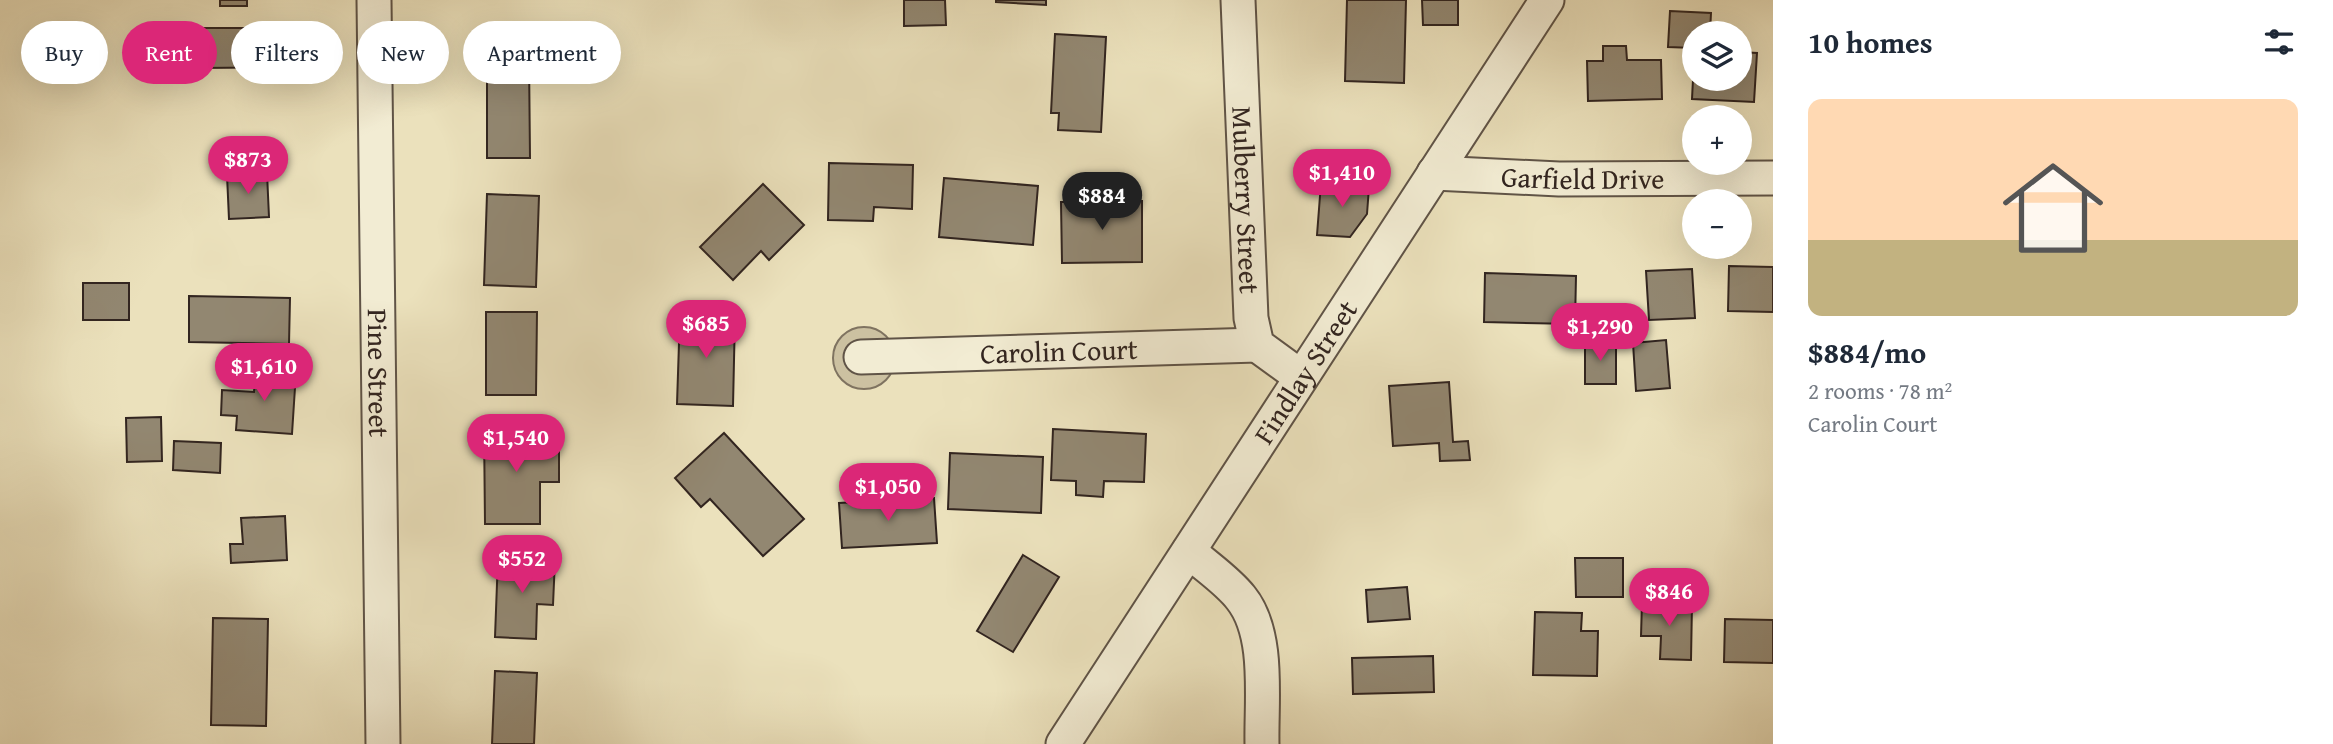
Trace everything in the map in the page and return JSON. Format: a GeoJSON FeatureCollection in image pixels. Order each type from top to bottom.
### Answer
{"type":"FeatureCollection","features":[{"type":"Feature","properties":{"kind":"street","name":"Pine Street"},"geometry":{"type":"LineString","coordinates":[[374,0],[383,744]]}},
{"type":"Feature","properties":{"kind":"street","name":"Mulberry Street"},"geometry":{"type":"LineString","coordinates":[[1238,0],[1251,318],[1257,345]]}},
{"type":"Feature","properties":{"kind":"street","name":"Findlay Street"},"geometry":{"type":"LineString","coordinates":[[1063,744],[1547,0]]}},
{"type":"Feature","properties":{"kind":"street","name":"Garfield Drive"},"geometry":{"type":"LineString","coordinates":[[1434,173],[1559,179],[1773,178]]}},
{"type":"Feature","properties":{"kind":"street","name":"Carolin Court"},"geometry":{"type":"LineString","coordinates":[[861,357],[1257,345]]}},
{"type":"Feature","properties":{"kind":"street"},"geometry":{"type":"LineString","coordinates":[[1257,345],[1301,377]]}},
{"type":"Feature","properties":{"kind":"street"},"geometry":{"type":"LineString","coordinates":[[1189,551],[1241,597],[1254,620],[1260,645],[1262,744]]}},
{"type":"Feature","properties":{"kind":"shaded area"},"geometry":{"type":"Polygon","coordinates":[[[864,327],[876,329],[886,336],[893,346],[893,370],[886,380],[876,387],[864,389],[852,387],[842,380],[835,370],[833,358],[835,346],[842,336],[852,329],[864,327]]]}},
{"type":"Feature","properties":{"kind":"building"},"geometry":{"type":"Polygon","coordinates":[[[220,0],[247,0],[247,6],[220,6],[220,0]]]}},
{"type":"Feature","properties":{"kind":"building"},"geometry":{"type":"Polygon","coordinates":[[[904,0],[945,0],[946,25],[904,26],[904,0]]]}},
{"type":"Feature","properties":{"kind":"building"},"geometry":{"type":"Polygon","coordinates":[[[1046,0],[1046,5],[996,2],[1046,0]]]}},
{"type":"Feature","properties":{"kind":"building"},"geometry":{"type":"Polygon","coordinates":[[[1347,0],[1406,0],[1404,83],[1345,81],[1347,0]]]}},
{"type":"Feature","properties":{"kind":"building"},"geometry":{"type":"Polygon","coordinates":[[[1422,0],[1458,0],[1458,25],[1423,25],[1422,0]]]}},
{"type":"Feature","properties":{"kind":"building"},"geometry":{"type":"Polygon","coordinates":[[[1670,11],[1711,13],[1711,21],[1682,21],[1682,48],[1668,47],[1670,11]]]}},
{"type":"Feature","properties":{"kind":"building"},"geometry":{"type":"Polygon","coordinates":[[[217,28],[231,28],[231,68],[217,68],[217,28]]]}},
{"type":"Feature","properties":{"kind":"building"},"geometry":{"type":"Polygon","coordinates":[[[1055,34],[1106,37],[1101,132],[1058,130],[1059,113],[1051,113],[1055,34]]]}},
{"type":"Feature","properties":{"kind":"building"},"geometry":{"type":"Polygon","coordinates":[[[1603,46],[1626,46],[1627,60],[1661,60],[1662,99],[1588,101],[1587,61],[1603,61],[1603,46]]]}},
{"type":"Feature","properties":{"kind":"building"},"geometry":{"type":"Polygon","coordinates":[[[1752,53],[1757,53],[1754,102],[1692,99],[1692,91],[1752,91],[1752,53]]]}},
{"type":"Feature","properties":{"kind":"building"},"geometry":{"type":"Polygon","coordinates":[[[487,84],[529,84],[530,158],[487,158],[487,84]]]}},
{"type":"Feature","properties":{"kind":"building"},"geometry":{"type":"Polygon","coordinates":[[[829,163],[913,165],[912,209],[874,207],[873,221],[828,220],[829,163]]]}},
{"type":"Feature","properties":{"kind":"building"},"geometry":{"type":"Polygon","coordinates":[[[267,173],[269,217],[229,219],[227,175],[267,173]]]}},
{"type":"Feature","properties":{"kind":"building"},"geometry":{"type":"Polygon","coordinates":[[[944,178],[1038,186],[1033,245],[939,237],[944,178]]]}},
{"type":"Feature","properties":{"kind":"building"},"geometry":{"type":"Polygon","coordinates":[[[1321,183],[1369,187],[1367,214],[1350,237],[1317,235],[1321,183]]]}},
{"type":"Feature","properties":{"kind":"building"},"geometry":{"type":"Polygon","coordinates":[[[763,184],[804,225],[769,260],[761,251],[733,280],[700,247],[763,184]]]}},
{"type":"Feature","properties":{"kind":"building"},"geometry":{"type":"Polygon","coordinates":[[[487,194],[539,196],[536,287],[484,285],[487,194]]]}},
{"type":"Feature","properties":{"kind":"building"},"geometry":{"type":"Polygon","coordinates":[[[1142,201],[1142,262],[1062,263],[1061,202],[1142,201]]]}},
{"type":"Feature","properties":{"kind":"building"},"geometry":{"type":"Polygon","coordinates":[[[1729,266],[1773,267],[1773,312],[1728,311],[1729,266]]]}},
{"type":"Feature","properties":{"kind":"building"},"geometry":{"type":"Polygon","coordinates":[[[1692,269],[1695,318],[1649,320],[1646,271],[1692,269]]]}},
{"type":"Feature","properties":{"kind":"building"},"geometry":{"type":"Polygon","coordinates":[[[1485,273],[1576,276],[1575,324],[1484,322],[1485,273]]]}},
{"type":"Feature","properties":{"kind":"building"},"geometry":{"type":"Polygon","coordinates":[[[83,283],[129,283],[129,320],[83,320],[83,283]]]}},
{"type":"Feature","properties":{"kind":"building"},"geometry":{"type":"Polygon","coordinates":[[[189,296],[290,298],[289,344],[189,342],[189,296]]]}},
{"type":"Feature","properties":{"kind":"building"},"geometry":{"type":"Polygon","coordinates":[[[486,312],[537,312],[536,395],[486,395],[486,312]]]}},
{"type":"Feature","properties":{"kind":"building"},"geometry":{"type":"Polygon","coordinates":[[[680,313],[735,315],[733,406],[677,404],[680,313]]]}},
{"type":"Feature","properties":{"kind":"building"},"geometry":{"type":"Polygon","coordinates":[[[1666,340],[1670,388],[1636,391],[1633,343],[1666,340]]]}},
{"type":"Feature","properties":{"kind":"building"},"geometry":{"type":"Polygon","coordinates":[[[1585,343],[1616,343],[1616,384],[1585,384],[1585,343]]]}},
{"type":"Feature","properties":{"kind":"building"},"geometry":{"type":"Polygon","coordinates":[[[256,369],[296,372],[292,434],[236,430],[237,416],[221,415],[222,390],[254,392],[256,369]]]}},
{"type":"Feature","properties":{"kind":"building"},"geometry":{"type":"Polygon","coordinates":[[[1449,382],[1453,442],[1468,441],[1470,460],[1440,461],[1439,443],[1393,446],[1389,386],[1449,382]]]}},
{"type":"Feature","properties":{"kind":"building"},"geometry":{"type":"Polygon","coordinates":[[[161,417],[162,461],[127,462],[126,418],[161,417]]]}},
{"type":"Feature","properties":{"kind":"building"},"geometry":{"type":"Polygon","coordinates":[[[484,426],[537,426],[538,444],[559,444],[559,482],[540,482],[540,524],[485,524],[484,426]]]}},
{"type":"Feature","properties":{"kind":"building"},"geometry":{"type":"Polygon","coordinates":[[[1053,429],[1146,434],[1144,482],[1104,481],[1103,497],[1076,495],[1076,481],[1051,480],[1053,429]]]}},
{"type":"Feature","properties":{"kind":"building"},"geometry":{"type":"Polygon","coordinates":[[[724,433],[804,519],[763,556],[710,499],[701,507],[675,478],[724,433]]]}},
{"type":"Feature","properties":{"kind":"building"},"geometry":{"type":"Polygon","coordinates":[[[174,441],[221,443],[220,473],[173,470],[174,441]]]}},
{"type":"Feature","properties":{"kind":"building"},"geometry":{"type":"Polygon","coordinates":[[[950,453],[1043,457],[1041,513],[948,509],[950,453]]]}},
{"type":"Feature","properties":{"kind":"building"},"geometry":{"type":"Polygon","coordinates":[[[934,498],[937,543],[842,548],[839,503],[934,498]]]}},
{"type":"Feature","properties":{"kind":"building"},"geometry":{"type":"Polygon","coordinates":[[[285,516],[287,560],[231,563],[230,544],[243,544],[241,518],[285,516]]]}},
{"type":"Feature","properties":{"kind":"building"},"geometry":{"type":"Polygon","coordinates":[[[1023,555],[1059,577],[1013,652],[977,631],[1023,555]]]}},
{"type":"Feature","properties":{"kind":"building"},"geometry":{"type":"Polygon","coordinates":[[[498,557],[555,559],[553,605],[537,604],[536,639],[495,637],[498,557]]]}},
{"type":"Feature","properties":{"kind":"building"},"geometry":{"type":"Polygon","coordinates":[[[1575,558],[1623,558],[1623,597],[1576,597],[1575,558]]]}},
{"type":"Feature","properties":{"kind":"building"},"geometry":{"type":"Polygon","coordinates":[[[1407,587],[1410,619],[1368,622],[1366,590],[1407,587]]]}},
{"type":"Feature","properties":{"kind":"building"},"geometry":{"type":"Polygon","coordinates":[[[1642,602],[1692,604],[1691,660],[1660,659],[1661,636],[1641,636],[1642,602]]]}},
{"type":"Feature","properties":{"kind":"building"},"geometry":{"type":"Polygon","coordinates":[[[1535,612],[1582,613],[1581,631],[1598,631],[1597,676],[1533,675],[1535,612]]]}},
{"type":"Feature","properties":{"kind":"building"},"geometry":{"type":"Polygon","coordinates":[[[213,618],[268,619],[266,726],[211,725],[213,618]]]}},
{"type":"Feature","properties":{"kind":"building"},"geometry":{"type":"Polygon","coordinates":[[[1725,619],[1773,620],[1773,663],[1724,662],[1725,619]]]}},
{"type":"Feature","properties":{"kind":"building"},"geometry":{"type":"Polygon","coordinates":[[[1433,656],[1434,692],[1353,694],[1352,658],[1433,656]]]}},
{"type":"Feature","properties":{"kind":"building"},"geometry":{"type":"Polygon","coordinates":[[[495,671],[537,673],[534,744],[492,744],[495,671]]]}}]}
